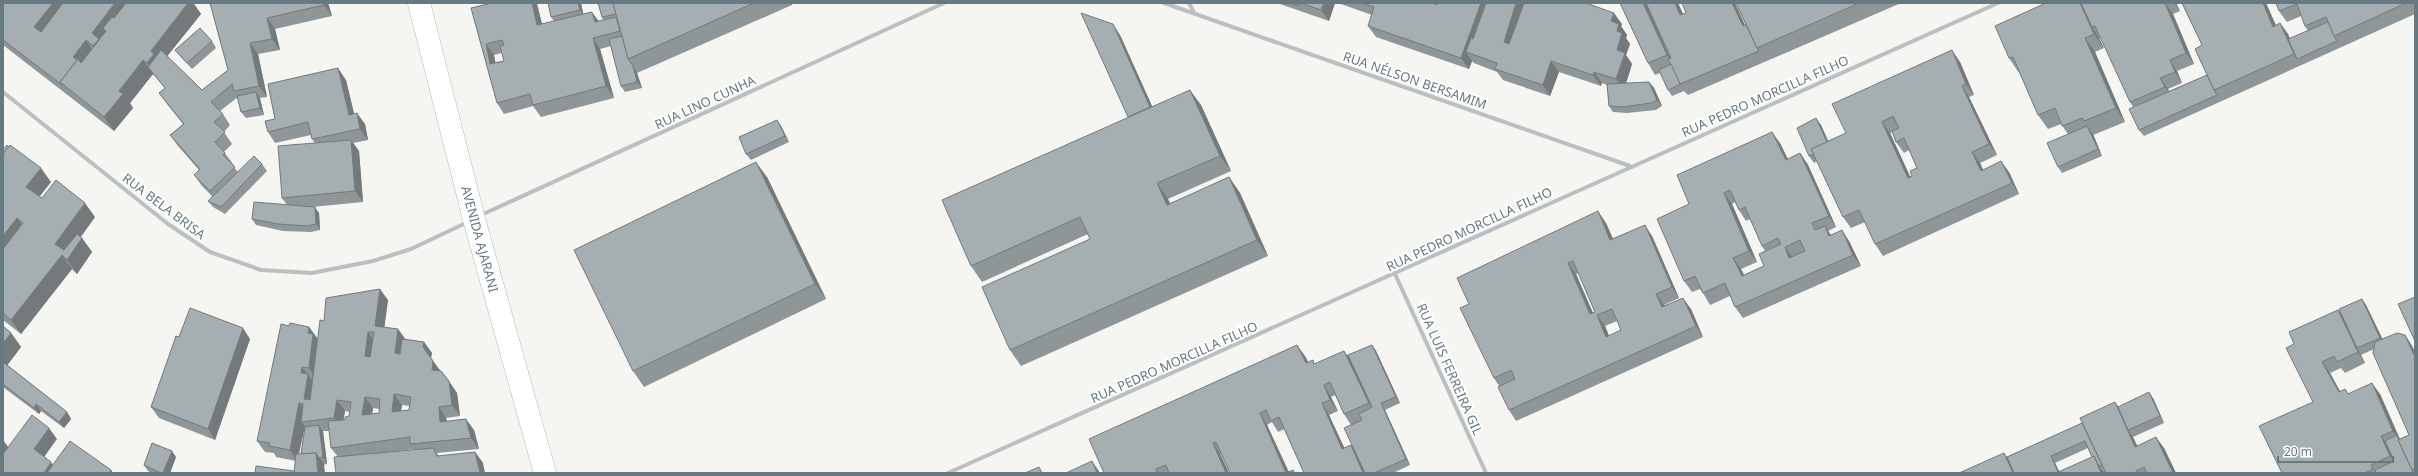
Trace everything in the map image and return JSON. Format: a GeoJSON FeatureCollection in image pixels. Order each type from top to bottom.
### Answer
{"type":"FeatureCollection","features":[{"type":"Feature","properties":{"kind":"street","name":"AVENIDA AJARANI"},"geometry":{"type":"LineString","coordinates":[[419,3],[474,219],[545,473]]}},
{"type":"Feature","properties":{"kind":"street","name":"RUA LINO CUNHA"},"geometry":{"type":"LineString","coordinates":[[474,219],[944,3]]}},
{"type":"Feature","properties":{"kind":"street","name":"RUA NÉLSON BERSAMIM"},"geometry":{"type":"LineString","coordinates":[[1164,3],[1630,166]]}},
{"type":"Feature","properties":{"kind":"street"},"geometry":{"type":"LineString","coordinates":[[1190,3],[1194,14]]}},
{"type":"Feature","properties":{"kind":"street","name":"RUA PEDRO MORCILLA FILHO"},"geometry":{"type":"LineString","coordinates":[[948,473],[1396,274],[1630,166],[1998,3]]}},
{"type":"Feature","properties":{"kind":"street","name":"RUA BELA BRISA"},"geometry":{"type":"LineString","coordinates":[[3,92],[168,224],[210,252],[261,270],[312,273],[373,262],[411,249],[474,219]]}},
{"type":"Feature","properties":{"kind":"street","name":"RUA LUIS FERREIRA GIL"},"geometry":{"type":"LineString","coordinates":[[1396,274],[1486,473]]}},
{"type":"Feature","properties":{"kind":"building"},"geometry":{"type":"Polygon","coordinates":[[[3,3],[53,3],[34,27],[41,32],[63,3],[115,3],[92,33],[99,39],[93,46],[86,40],[73,57],[77,60],[60,82],[62,85],[3,40],[3,3]]]}},
{"type":"Feature","properties":{"kind":"building"},"geometry":{"type":"Polygon","coordinates":[[[126,3],[188,3],[151,51],[154,54],[147,63],[143,60],[119,91],[123,94],[104,117],[60,82],[78,59],[81,63],[106,31],[103,28],[112,17],[114,18],[126,3]]]}},
{"type":"Feature","properties":{"kind":"building"},"geometry":{"type":"Polygon","coordinates":[[[210,3],[323,3],[324,5],[267,18],[272,39],[250,43],[259,86],[234,91],[232,84],[211,102],[223,114],[214,122],[225,132],[215,142],[225,153],[223,155],[235,167],[210,191],[194,175],[200,169],[170,135],[184,124],[159,93],[165,88],[148,67],[161,50],[202,90],[228,70],[210,3]]]}},
{"type":"Feature","properties":{"kind":"building"},"geometry":{"type":"Polygon","coordinates":[[[492,3],[532,3],[537,25],[592,12],[595,22],[616,17],[620,31],[593,38],[606,86],[533,105],[530,94],[497,103],[471,8],[492,3]],[[502,40],[486,44],[490,64],[504,61],[500,46],[504,45],[502,40]]]}},
{"type":"Feature","properties":{"kind":"building"},"geometry":{"type":"Polygon","coordinates":[[[548,3],[578,3],[580,10],[551,17],[548,3]]]}},
{"type":"Feature","properties":{"kind":"building"},"geometry":{"type":"Polygon","coordinates":[[[598,3],[613,3],[616,14],[602,17],[598,3]]]}},
{"type":"Feature","properties":{"kind":"building"},"geometry":{"type":"Polygon","coordinates":[[[613,3],[754,3],[628,59],[613,3]]]}},
{"type":"Feature","properties":{"kind":"building"},"geometry":{"type":"Polygon","coordinates":[[[1290,3],[1298,3],[1300,6],[1290,3]]]}},
{"type":"Feature","properties":{"kind":"building"},"geometry":{"type":"Polygon","coordinates":[[[1301,3],[1324,3],[1321,10],[1301,3]]]}},
{"type":"Feature","properties":{"kind":"building"},"geometry":{"type":"Polygon","coordinates":[[[1363,3],[1433,3],[1436,5],[1437,3],[1481,3],[1461,58],[1368,26],[1374,7],[1363,3]]]}},
{"type":"Feature","properties":{"kind":"building"},"geometry":{"type":"Polygon","coordinates":[[[1486,3],[1516,3],[1504,42],[1509,44],[1524,3],[1586,3],[1614,13],[1611,21],[1619,24],[1617,31],[1622,33],[1617,50],[1625,53],[1616,79],[1594,72],[1593,75],[1551,61],[1543,85],[1495,69],[1497,63],[1466,52],[1471,38],[1473,39],[1486,3]]]}},
{"type":"Feature","properties":{"kind":"building"},"geometry":{"type":"Polygon","coordinates":[[[1620,3],[1643,3],[1667,55],[1648,63],[1620,3]]]}},
{"type":"Feature","properties":{"kind":"building"},"geometry":{"type":"Polygon","coordinates":[[[1646,3],[1675,3],[1680,15],[1686,13],[1682,3],[1732,3],[1743,26],[1746,25],[1759,51],[1680,84],[1668,59],[1671,58],[1646,3]]]}},
{"type":"Feature","properties":{"kind":"building"},"geometry":{"type":"Polygon","coordinates":[[[1736,3],[1859,3],[1757,48],[1736,3]]]}},
{"type":"Feature","properties":{"kind":"building"},"geometry":{"type":"Polygon","coordinates":[[[2046,3],[2080,3],[2094,34],[2085,38],[2116,108],[2084,121],[2082,118],[2062,126],[2055,108],[2038,115],[2013,57],[2009,58],[1995,26],[2046,3]]]}},
{"type":"Feature","properties":{"kind":"building"},"geometry":{"type":"Polygon","coordinates":[[[2081,3],[2165,3],[2186,53],[2170,60],[2175,72],[2160,78],[2165,87],[2130,102],[2095,26],[2092,27],[2081,3]]]}},
{"type":"Feature","properties":{"kind":"building"},"geometry":{"type":"Polygon","coordinates":[[[2182,3],[2263,3],[2273,27],[2280,23],[2294,54],[2214,90],[2195,49],[2202,45],[2182,3]]]}},
{"type":"Feature","properties":{"kind":"building"},"geometry":{"type":"Polygon","coordinates":[[[2276,3],[2406,3],[2334,36],[2326,17],[2305,26],[2297,4],[2279,11],[2276,3]]]}},
{"type":"Feature","properties":{"kind":"building"},"geometry":{"type":"Polygon","coordinates":[[[1081,13],[1113,24],[1150,107],[1128,117],[1081,13]]]}},
{"type":"Feature","properties":{"kind":"building"},"geometry":{"type":"Polygon","coordinates":[[[2328,22],[2337,41],[2297,59],[2288,39],[2328,22]]]}},
{"type":"Feature","properties":{"kind":"building"},"geometry":{"type":"Polygon","coordinates":[[[200,28],[212,41],[187,63],[175,50],[200,28]]]}},
{"type":"Feature","properties":{"kind":"building"},"geometry":{"type":"Polygon","coordinates":[[[622,36],[628,59],[633,66],[637,82],[621,86],[609,39],[622,36]]]}},
{"type":"Feature","properties":{"kind":"building"},"geometry":{"type":"Polygon","coordinates":[[[1952,50],[1966,84],[1962,86],[1989,144],[1972,152],[1981,171],[2001,161],[2012,183],[1875,244],[1859,210],[1843,217],[1811,149],[1846,133],[1832,104],[1952,50]],[[1893,116],[1882,122],[1908,178],[1912,176],[1910,171],[1917,168],[1904,138],[1896,142],[1892,131],[1899,128],[1893,116]]]}},
{"type":"Feature","properties":{"kind":"building"},"geometry":{"type":"Polygon","coordinates":[[[1671,64],[1681,84],[1668,90],[1659,70],[1671,64]]]}},
{"type":"Feature","properties":{"kind":"building"},"geometry":{"type":"Polygon","coordinates":[[[338,68],[349,115],[357,113],[360,129],[312,139],[308,122],[268,132],[265,121],[275,119],[268,84],[338,68]]]}},
{"type":"Feature","properties":{"kind":"building"},"geometry":{"type":"Polygon","coordinates":[[[2207,75],[2217,95],[2139,130],[2129,109],[2207,75]]]}},
{"type":"Feature","properties":{"kind":"building"},"geometry":{"type":"Polygon","coordinates":[[[1649,82],[1657,100],[1651,103],[1623,107],[1609,106],[1607,84],[1649,82]]]}},
{"type":"Feature","properties":{"kind":"building"},"geometry":{"type":"Polygon","coordinates":[[[1190,90],[1220,156],[1157,183],[1167,205],[1229,177],[1257,240],[1010,350],[982,287],[1090,239],[1080,217],[971,266],[942,200],[1190,90]]]}},
{"type":"Feature","properties":{"kind":"building"},"geometry":{"type":"Polygon","coordinates":[[[256,92],[260,108],[241,112],[237,96],[256,92]]]}},
{"type":"Feature","properties":{"kind":"building"},"geometry":{"type":"Polygon","coordinates":[[[1816,118],[1827,142],[1811,149],[1814,154],[1809,156],[1797,128],[1816,118]]]}},
{"type":"Feature","properties":{"kind":"building"},"geometry":{"type":"Polygon","coordinates":[[[777,120],[785,136],[746,154],[739,137],[777,120]]]}},
{"type":"Feature","properties":{"kind":"building"},"geometry":{"type":"Polygon","coordinates":[[[2087,126],[2098,149],[2058,167],[2047,143],[2087,126]]]}},
{"type":"Feature","properties":{"kind":"building"},"geometry":{"type":"Polygon","coordinates":[[[1772,132],[1786,160],[1800,153],[1829,216],[1812,223],[1815,230],[1825,226],[1829,236],[1842,230],[1853,255],[1735,307],[1725,283],[1703,293],[1695,276],[1684,281],[1657,219],[1689,204],[1677,175],[1772,132]],[[1730,190],[1724,193],[1749,251],[1733,258],[1742,276],[1764,266],[1759,254],[1781,244],[1778,238],[1762,246],[1745,207],[1739,210],[1730,190]],[[1800,240],[1785,247],[1789,258],[1805,251],[1800,240]]]}},
{"type":"Feature","properties":{"kind":"building"},"geometry":{"type":"Polygon","coordinates":[[[351,140],[355,191],[282,198],[278,146],[351,140]]]}},
{"type":"Feature","properties":{"kind":"building"},"geometry":{"type":"Polygon","coordinates":[[[7,145],[9,147],[3,154],[3,150],[7,145]]]}},
{"type":"Feature","properties":{"kind":"building"},"geometry":{"type":"Polygon","coordinates":[[[10,145],[41,168],[26,187],[42,198],[56,180],[85,203],[55,244],[64,250],[77,234],[82,238],[67,260],[62,255],[11,320],[3,313],[3,249],[23,223],[17,218],[3,236],[3,154],[10,145]]]}},
{"type":"Feature","properties":{"kind":"building"},"geometry":{"type":"Polygon","coordinates":[[[254,156],[262,164],[221,207],[208,201],[254,156]]]}},
{"type":"Feature","properties":{"kind":"building"},"geometry":{"type":"Polygon","coordinates":[[[756,162],[815,284],[633,371],[574,250],[756,162]]]}},
{"type":"Feature","properties":{"kind":"building"},"geometry":{"type":"Polygon","coordinates":[[[254,202],[315,207],[316,224],[307,226],[278,224],[252,219],[254,202]]]}},
{"type":"Feature","properties":{"kind":"building"},"geometry":{"type":"Polygon","coordinates":[[[1598,211],[1610,240],[1645,225],[1672,287],[1656,294],[1662,307],[1683,298],[1696,326],[1509,410],[1498,387],[1515,379],[1511,370],[1494,378],[1460,308],[1469,304],[1457,278],[1598,211]],[[1573,261],[1568,263],[1590,314],[1595,312],[1573,261]],[[1612,309],[1597,315],[1606,337],[1621,330],[1612,309]]]}},
{"type":"Feature","properties":{"kind":"building"},"geometry":{"type":"Polygon","coordinates":[[[380,289],[375,326],[398,329],[395,353],[400,354],[402,339],[424,342],[423,347],[433,361],[432,370],[441,371],[449,381],[452,405],[439,407],[440,422],[466,419],[471,438],[410,444],[410,437],[331,448],[328,421],[345,420],[345,417],[349,416],[351,402],[337,400],[334,418],[301,422],[303,404],[299,403],[290,450],[269,446],[270,443],[257,441],[281,324],[289,326],[290,323],[309,327],[308,333],[313,334],[309,368],[302,367],[301,373],[308,374],[304,399],[310,400],[320,320],[324,321],[326,298],[380,289]],[[368,332],[365,356],[370,357],[374,332],[368,332]],[[394,394],[392,412],[409,410],[411,397],[394,394]],[[365,397],[362,415],[379,413],[380,399],[365,397]]]}},
{"type":"Feature","properties":{"kind":"building"},"geometry":{"type":"Polygon","coordinates":[[[2415,297],[2415,341],[2398,304],[2415,297]]]}},
{"type":"Feature","properties":{"kind":"building"},"geometry":{"type":"Polygon","coordinates":[[[2362,299],[2380,338],[2357,348],[2339,309],[2362,299]]]}},
{"type":"Feature","properties":{"kind":"building"},"geometry":{"type":"Polygon","coordinates":[[[190,308],[243,328],[208,429],[151,407],[176,336],[179,337],[190,308]]]}},
{"type":"Feature","properties":{"kind":"building"},"geometry":{"type":"Polygon","coordinates":[[[2338,310],[2358,352],[2337,362],[2334,356],[2322,362],[2339,392],[2345,389],[2348,394],[2372,383],[2393,431],[2381,436],[2390,456],[2371,465],[2373,469],[2365,473],[2282,473],[2259,426],[2313,402],[2286,348],[2294,344],[2289,332],[2338,310]]]}},
{"type":"Feature","properties":{"kind":"building"},"geometry":{"type":"Polygon","coordinates":[[[3,326],[11,333],[3,344],[3,326]]]}},
{"type":"Feature","properties":{"kind":"building"},"geometry":{"type":"Polygon","coordinates":[[[2397,333],[2405,335],[2415,357],[2415,468],[2412,470],[2398,440],[2409,435],[2373,353],[2375,342],[2397,333]]]}},
{"type":"Feature","properties":{"kind":"building"},"geometry":{"type":"Polygon","coordinates":[[[1297,345],[1306,363],[1313,360],[1314,364],[1344,351],[1369,403],[1344,414],[1330,382],[1324,385],[1330,400],[1322,403],[1342,449],[1351,445],[1363,473],[1304,473],[1279,417],[1271,421],[1266,410],[1260,413],[1286,473],[1230,473],[1216,442],[1213,443],[1226,473],[1169,473],[1166,465],[1156,469],[1157,473],[1104,473],[1089,439],[1297,345]]]}},
{"type":"Feature","properties":{"kind":"building"},"geometry":{"type":"Polygon","coordinates":[[[1372,345],[1396,397],[1381,403],[1406,459],[1374,473],[1365,473],[1344,428],[1362,420],[1359,414],[1372,407],[1348,355],[1372,345]]]}},
{"type":"Feature","properties":{"kind":"building"},"geometry":{"type":"Polygon","coordinates":[[[3,362],[67,412],[59,422],[36,404],[34,408],[3,384],[3,362]]]}},
{"type":"Feature","properties":{"kind":"building"},"geometry":{"type":"Polygon","coordinates":[[[2149,392],[2160,416],[2128,430],[2118,407],[2149,392]]]}},
{"type":"Feature","properties":{"kind":"building"},"geometry":{"type":"Polygon","coordinates":[[[2115,402],[2135,447],[2156,437],[2173,473],[2147,473],[2144,467],[2136,471],[2137,473],[2106,473],[2080,418],[2115,402]]]}},
{"type":"Feature","properties":{"kind":"building"},"geometry":{"type":"Polygon","coordinates":[[[32,415],[49,428],[34,449],[51,462],[44,473],[3,473],[3,454],[32,415]]]}},
{"type":"Feature","properties":{"kind":"building"},"geometry":{"type":"Polygon","coordinates":[[[2082,423],[2102,465],[2099,466],[2094,456],[2092,457],[2085,441],[2051,456],[2058,472],[2056,473],[2014,473],[2007,457],[2082,423]]]}},
{"type":"Feature","properties":{"kind":"building"},"geometry":{"type":"Polygon","coordinates":[[[319,425],[323,457],[319,458],[316,453],[301,454],[305,427],[319,425]]]}},
{"type":"Feature","properties":{"kind":"building"},"geometry":{"type":"Polygon","coordinates":[[[2397,435],[2414,473],[2376,473],[2375,470],[2394,461],[2385,441],[2397,435]]]}},
{"type":"Feature","properties":{"kind":"building"},"geometry":{"type":"Polygon","coordinates":[[[70,441],[111,470],[109,473],[47,473],[70,441]]]}},
{"type":"Feature","properties":{"kind":"building"},"geometry":{"type":"Polygon","coordinates":[[[152,443],[172,451],[163,473],[144,465],[152,443]]]}},
{"type":"Feature","properties":{"kind":"building"},"geometry":{"type":"Polygon","coordinates":[[[433,448],[437,456],[475,452],[480,473],[336,473],[334,457],[433,448]]]}},
{"type":"Feature","properties":{"kind":"building"},"geometry":{"type":"Polygon","coordinates":[[[316,453],[318,473],[294,473],[296,454],[316,453]]]}},
{"type":"Feature","properties":{"kind":"building"},"geometry":{"type":"Polygon","coordinates":[[[2004,453],[2013,473],[1959,473],[2004,453]]]}},
{"type":"Feature","properties":{"kind":"building"},"geometry":{"type":"Polygon","coordinates":[[[2094,456],[2101,473],[2056,473],[2094,456]]]}},
{"type":"Feature","properties":{"kind":"building"},"geometry":{"type":"Polygon","coordinates":[[[1092,461],[1097,473],[1066,473],[1092,461]]]}},
{"type":"Feature","properties":{"kind":"building"},"geometry":{"type":"Polygon","coordinates":[[[256,466],[294,471],[294,473],[255,473],[256,466]]]}},
{"type":"Feature","properties":{"kind":"building"},"geometry":{"type":"Polygon","coordinates":[[[1039,467],[1042,473],[1025,473],[1039,467]]]}},
{"type":"Feature","properties":{"kind":"building"},"geometry":{"type":"Polygon","coordinates":[[[1293,470],[1295,473],[1286,473],[1293,470]]]}}]}
